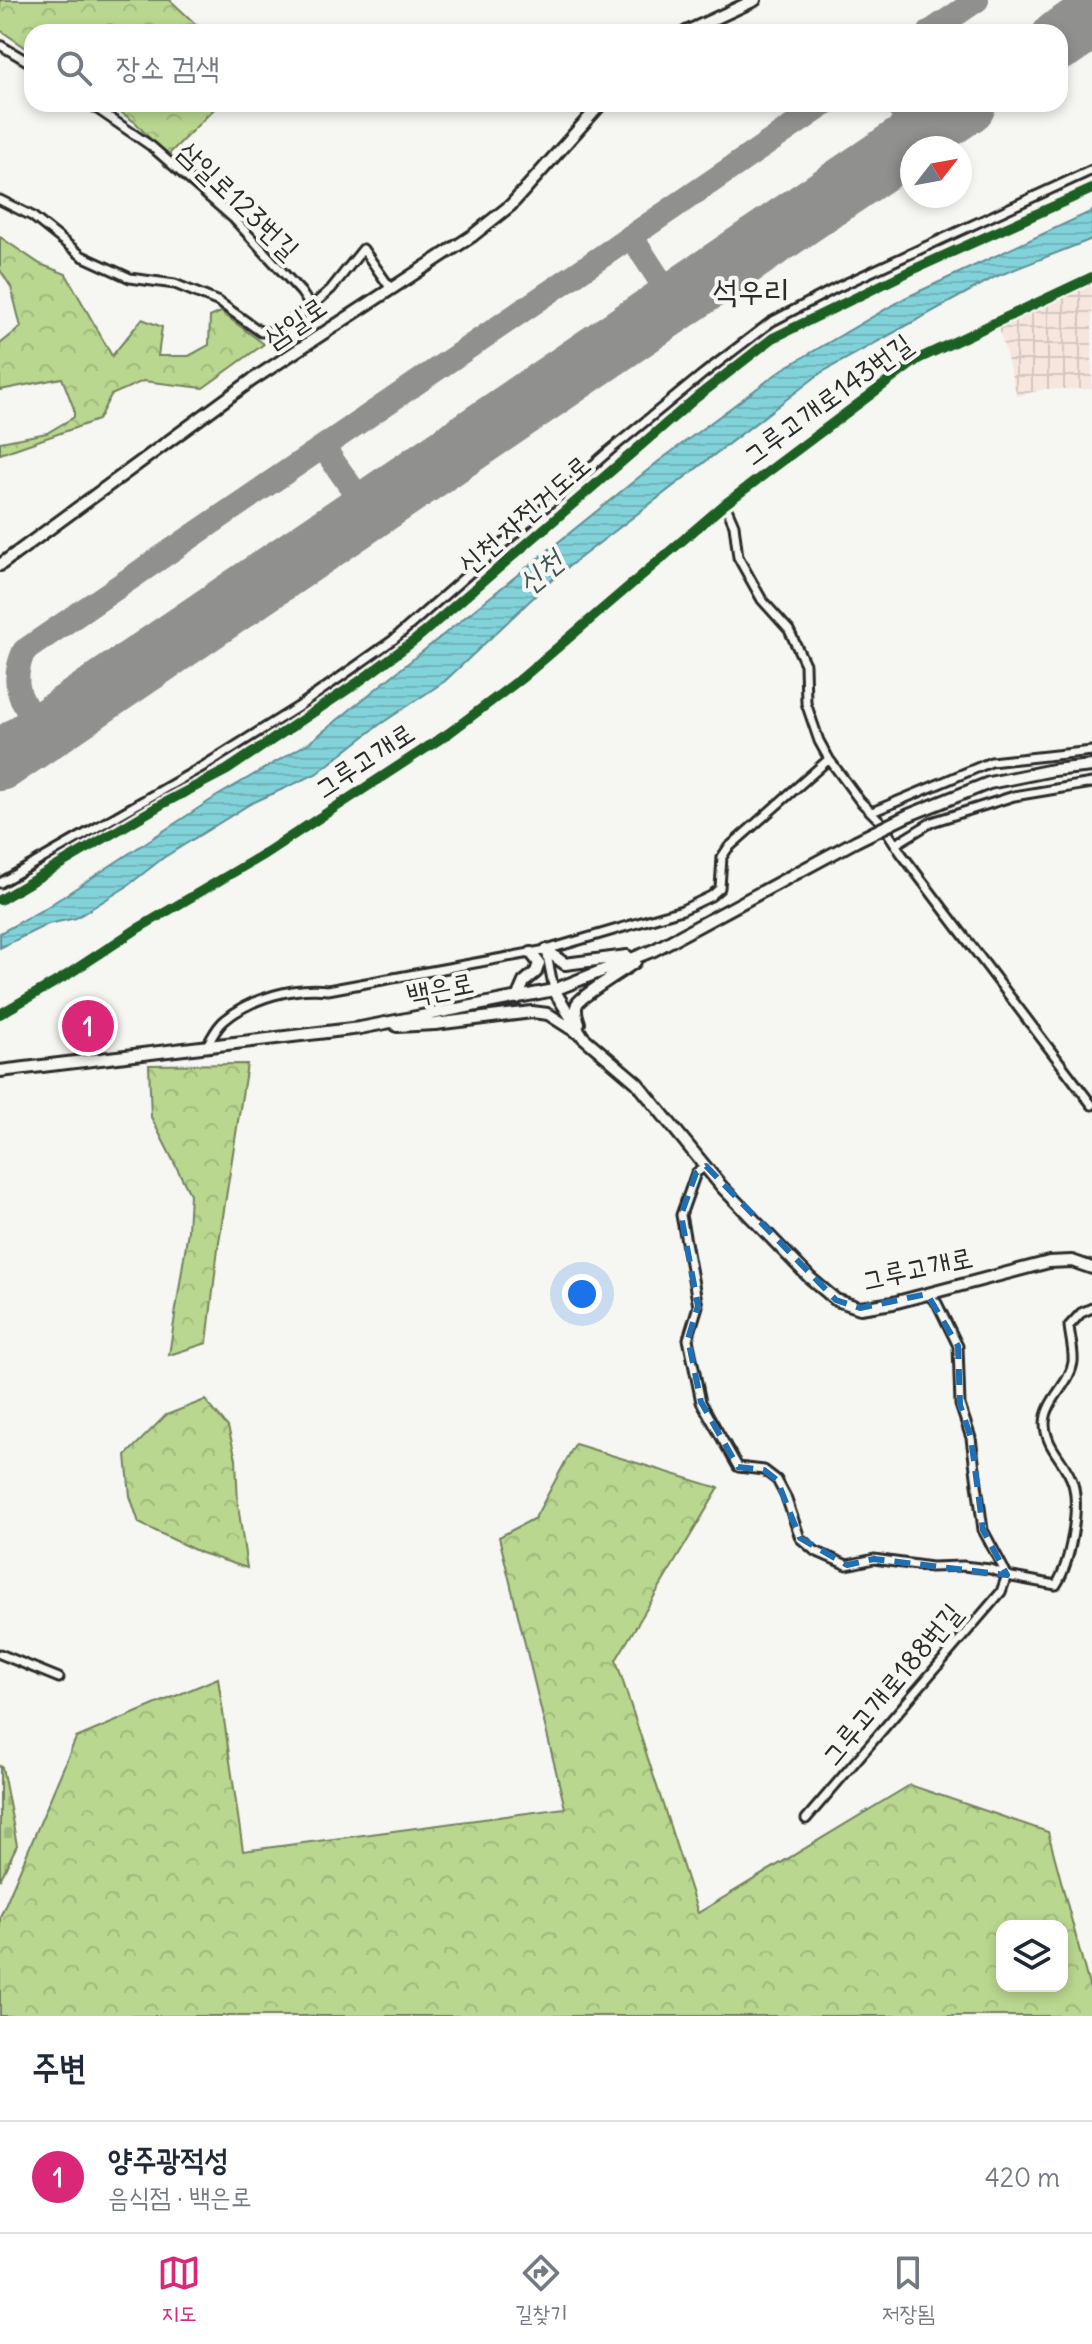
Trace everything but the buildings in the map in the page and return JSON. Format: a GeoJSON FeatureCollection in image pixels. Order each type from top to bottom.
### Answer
{"type":"FeatureCollection","features":[{"type":"Feature","properties":{"kind":"main road"},"geometry":{"type":"LineString","coordinates":[[703,24],[755,0]]}},
{"type":"Feature","properties":{"kind":"main road","name":"삼일로"},"geometry":{"type":"LineString","coordinates":[[0,565],[252,380],[472,236],[511,205],[594,112]]}},
{"type":"Feature","properties":{"kind":"main road","name":"백은로"},"geometry":{"type":"LineString","coordinates":[[0,1071],[360,1028],[554,990],[645,954],[909,815],[989,783],[1053,770],[1092,766]]}},
{"type":"Feature","properties":{"kind":"main road"},"geometry":{"type":"LineString","coordinates":[[546,950],[565,964],[572,965],[645,954]]}},
{"type":"Feature","properties":{"kind":"main road"},"geometry":{"type":"LineString","coordinates":[[517,998],[524,982],[536,972],[539,963],[531,953]]}},
{"type":"Feature","properties":{"kind":"main road"},"geometry":{"type":"LineString","coordinates":[[583,1037],[575,1013],[577,1005],[584,996],[608,983],[645,954]]}},
{"type":"Feature","properties":{"kind":"main road","name":"그루고개로"},"geometry":{"type":"LineString","coordinates":[[554,990],[583,1037],[637,1083],[722,1187],[810,1278],[836,1300],[860,1308],[893,1303],[1049,1262],[1072,1261],[1092,1268]]}},
{"type":"Feature","properties":{"kind":"main road"},"geometry":{"type":"LineString","coordinates":[[360,1028],[435,1024],[532,1012],[561,1020],[583,1037]]}},
{"type":"Feature","properties":{"kind":"street"},"geometry":{"type":"LineString","coordinates":[[0,45],[24,59]]}},
{"type":"Feature","properties":{"kind":"street","name":"삼일로123번길"},"geometry":{"type":"LineString","coordinates":[[102,112],[151,146],[233,218],[311,307]]}},
{"type":"Feature","properties":{"kind":"street"},"geometry":{"type":"LineString","coordinates":[[0,883],[202,767],[298,707],[393,640],[609,451],[771,322],[838,287],[1092,170]]}},
{"type":"Feature","properties":{"kind":"street"},"geometry":{"type":"LineString","coordinates":[[0,200],[32,216],[82,256],[130,278],[175,284],[219,302],[261,332],[275,331],[311,307],[331,289],[363,249],[391,289]]}},
{"type":"Feature","properties":{"kind":"street","name":"그루고개로143번길"},"geometry":{"type":"LineString","coordinates":[[725,504],[918,359],[1092,277]]}},
{"type":"Feature","properties":{"kind":"street"},"geometry":{"type":"LineString","coordinates":[[725,504],[734,525],[738,557],[762,600],[789,630],[805,664],[806,703],[819,741],[829,759],[860,801],[881,822],[1092,1105]]}},
{"type":"Feature","properties":{"kind":"street","name":"그루고개로"},"geometry":{"type":"LineString","coordinates":[[0,1014],[261,856],[449,733],[522,678],[725,504]]}},
{"type":"Feature","properties":{"kind":"street"},"geometry":{"type":"LineString","coordinates":[[872,812],[991,762],[1092,751]]}},
{"type":"Feature","properties":{"kind":"street"},"geometry":{"type":"LineString","coordinates":[[206,1047],[223,1021],[280,993],[315,988],[328,990],[546,950],[682,910],[711,896],[720,888],[722,857],[728,848],[829,759]]}},
{"type":"Feature","properties":{"kind":"street"},"geometry":{"type":"LineString","coordinates":[[896,844],[932,822],[1014,796],[1092,783]]}},
{"type":"Feature","properties":{"kind":"street"},"geometry":{"type":"LineString","coordinates":[[546,950],[554,990]]}},
{"type":"Feature","properties":{"kind":"street","name":"그루고개로188번길"},"geometry":{"type":"LineString","coordinates":[[706,1166],[696,1173],[681,1215],[698,1306],[688,1339],[701,1402],[738,1467],[764,1470],[777,1480],[800,1538],[815,1551],[847,1565],[874,1559],[931,1567],[963,1566],[990,1569],[1056,1585],[1063,1575],[1070,1549],[1075,1496],[1073,1481],[1053,1452],[1045,1424],[1049,1405],[1073,1363],[1069,1326],[1081,1313],[1092,1308]]}},
{"type":"Feature","properties":{"kind":"street"},"geometry":{"type":"LineString","coordinates":[[927,1294],[937,1303],[958,1346],[960,1405],[971,1438],[983,1530],[1007,1575]]}},
{"type":"Feature","properties":{"kind":"street","name":"그루고개로188번길"},"geometry":{"type":"LineString","coordinates":[[806,1819],[1001,1592],[1007,1575]]}},
{"type":"Feature","properties":{"kind":"street"},"geometry":{"type":"LineString","coordinates":[[0,1654],[59,1678]]}},
{"type":"Feature","properties":{"kind":"highlighted area"},"geometry":{"type":"Polygon","coordinates":[[[706,1166],[836,1300],[860,1308],[927,1294],[958,1346],[960,1405],[971,1438],[983,1530],[1007,1575],[874,1559],[847,1565],[800,1538],[777,1480],[764,1470],[738,1467],[701,1402],[688,1339],[698,1306],[681,1215],[696,1173],[706,1166]]]}},
{"type":"Feature","properties":{"kind":"shaded area"},"geometry":{"type":"Polygon","coordinates":[[[1092,283],[1092,389],[1045,389],[1017,396],[998,324],[1092,283]]]}},
{"type":"Feature","properties":{"kind":"green space"},"geometry":{"type":"Polygon","coordinates":[[[0,0],[170,0],[196,24],[24,24],[24,46],[0,30],[0,0]]]}},
{"type":"Feature","properties":{"kind":"green space"},"geometry":{"type":"Polygon","coordinates":[[[120,112],[211,112],[166,157],[136,123],[120,112]]]}},
{"type":"Feature","properties":{"kind":"green space"},"geometry":{"type":"Polygon","coordinates":[[[0,237],[40,264],[66,274],[112,356],[142,319],[162,327],[158,356],[189,356],[209,345],[210,317],[221,312],[264,344],[203,388],[143,381],[111,395],[98,420],[0,454],[0,442],[47,433],[74,417],[74,409],[62,378],[0,390],[0,344],[21,327],[11,287],[0,270],[0,237]]]}},
{"type":"Feature","properties":{"kind":"green space"},"geometry":{"type":"Polygon","coordinates":[[[247,1064],[218,1248],[207,1343],[169,1355],[188,1231],[190,1194],[151,1117],[149,1065],[247,1064]]]}},
{"type":"Feature","properties":{"kind":"green space"},"geometry":{"type":"Polygon","coordinates":[[[205,1400],[228,1427],[236,1459],[238,1505],[247,1568],[201,1553],[139,1523],[130,1496],[126,1455],[166,1415],[205,1400]]]}},
{"type":"Feature","properties":{"kind":"green space"},"geometry":{"type":"Polygon","coordinates":[[[575,1444],[719,1488],[616,1660],[698,1913],[910,1785],[1048,1832],[1092,1997],[1092,2016],[0,2016],[0,1917],[76,1738],[218,1678],[243,1851],[565,1808],[499,1537],[535,1518],[575,1444]]]}},
{"type":"Feature","properties":{"kind":"green space"},"geometry":{"type":"Polygon","coordinates":[[[0,1766],[17,1845],[0,1880],[0,1766]]]}},
{"type":"Feature","properties":{"kind":"water","name":"신천"},"geometry":{"type":"Polygon","coordinates":[[[1092,211],[1092,239],[995,277],[822,372],[555,577],[445,681],[379,725],[316,774],[250,804],[163,858],[126,887],[76,918],[48,924],[0,948],[0,933],[44,909],[217,796],[310,742],[659,461],[783,369],[905,298],[1092,211]]]}},
{"type":"Feature","properties":{"kind":"taxiway"},"geometry":{"type":"LineString","coordinates":[[942,24],[977,0]]}},
{"type":"Feature","properties":{"kind":"taxiway"},"geometry":{"type":"LineString","coordinates":[[42,733],[24,703],[18,685],[17,675],[24,651],[813,112]]}},
{"type":"Feature","properties":{"kind":"taxiway"},"geometry":{"type":"LineString","coordinates":[[902,112],[919,136]]}},
{"type":"Feature","properties":{"kind":"taxiway"},"geometry":{"type":"LineString","coordinates":[[631,236],[674,302]]}},
{"type":"Feature","properties":{"kind":"taxiway"},"geometry":{"type":"LineString","coordinates":[[323,447],[368,511]]}},
{"type":"Feature","properties":{"kind":"runway"},"geometry":{"type":"LineString","coordinates":[[1068,34],[1092,18]]}},
{"type":"Feature","properties":{"kind":"runway"},"geometry":{"type":"LineString","coordinates":[[0,761],[954,112]]}},
{"type":"Feature","properties":{"kind":"cycle path","name":"신천 자전거도로"},"geometry":{"type":"LineString","coordinates":[[0,900],[164,803],[227,770],[357,683],[415,640],[697,397],[773,338],[910,271],[1092,189]]}},
{"type":"Feature","properties":{"kind":"cycle path"},"geometry":{"type":"LineString","coordinates":[[0,1014],[261,856],[449,733],[522,678],[725,504],[918,359],[1092,277]]}},
{"type":"Feature","properties":{"kind":"place","name":"양주광적성"},"geometry":{"type":"Point","coordinates":[88,1026]}},
{"type":"Feature","properties":{"kind":"district","name":"석우리"},"geometry":{"type":"Point","coordinates":[751,291]}}]}
